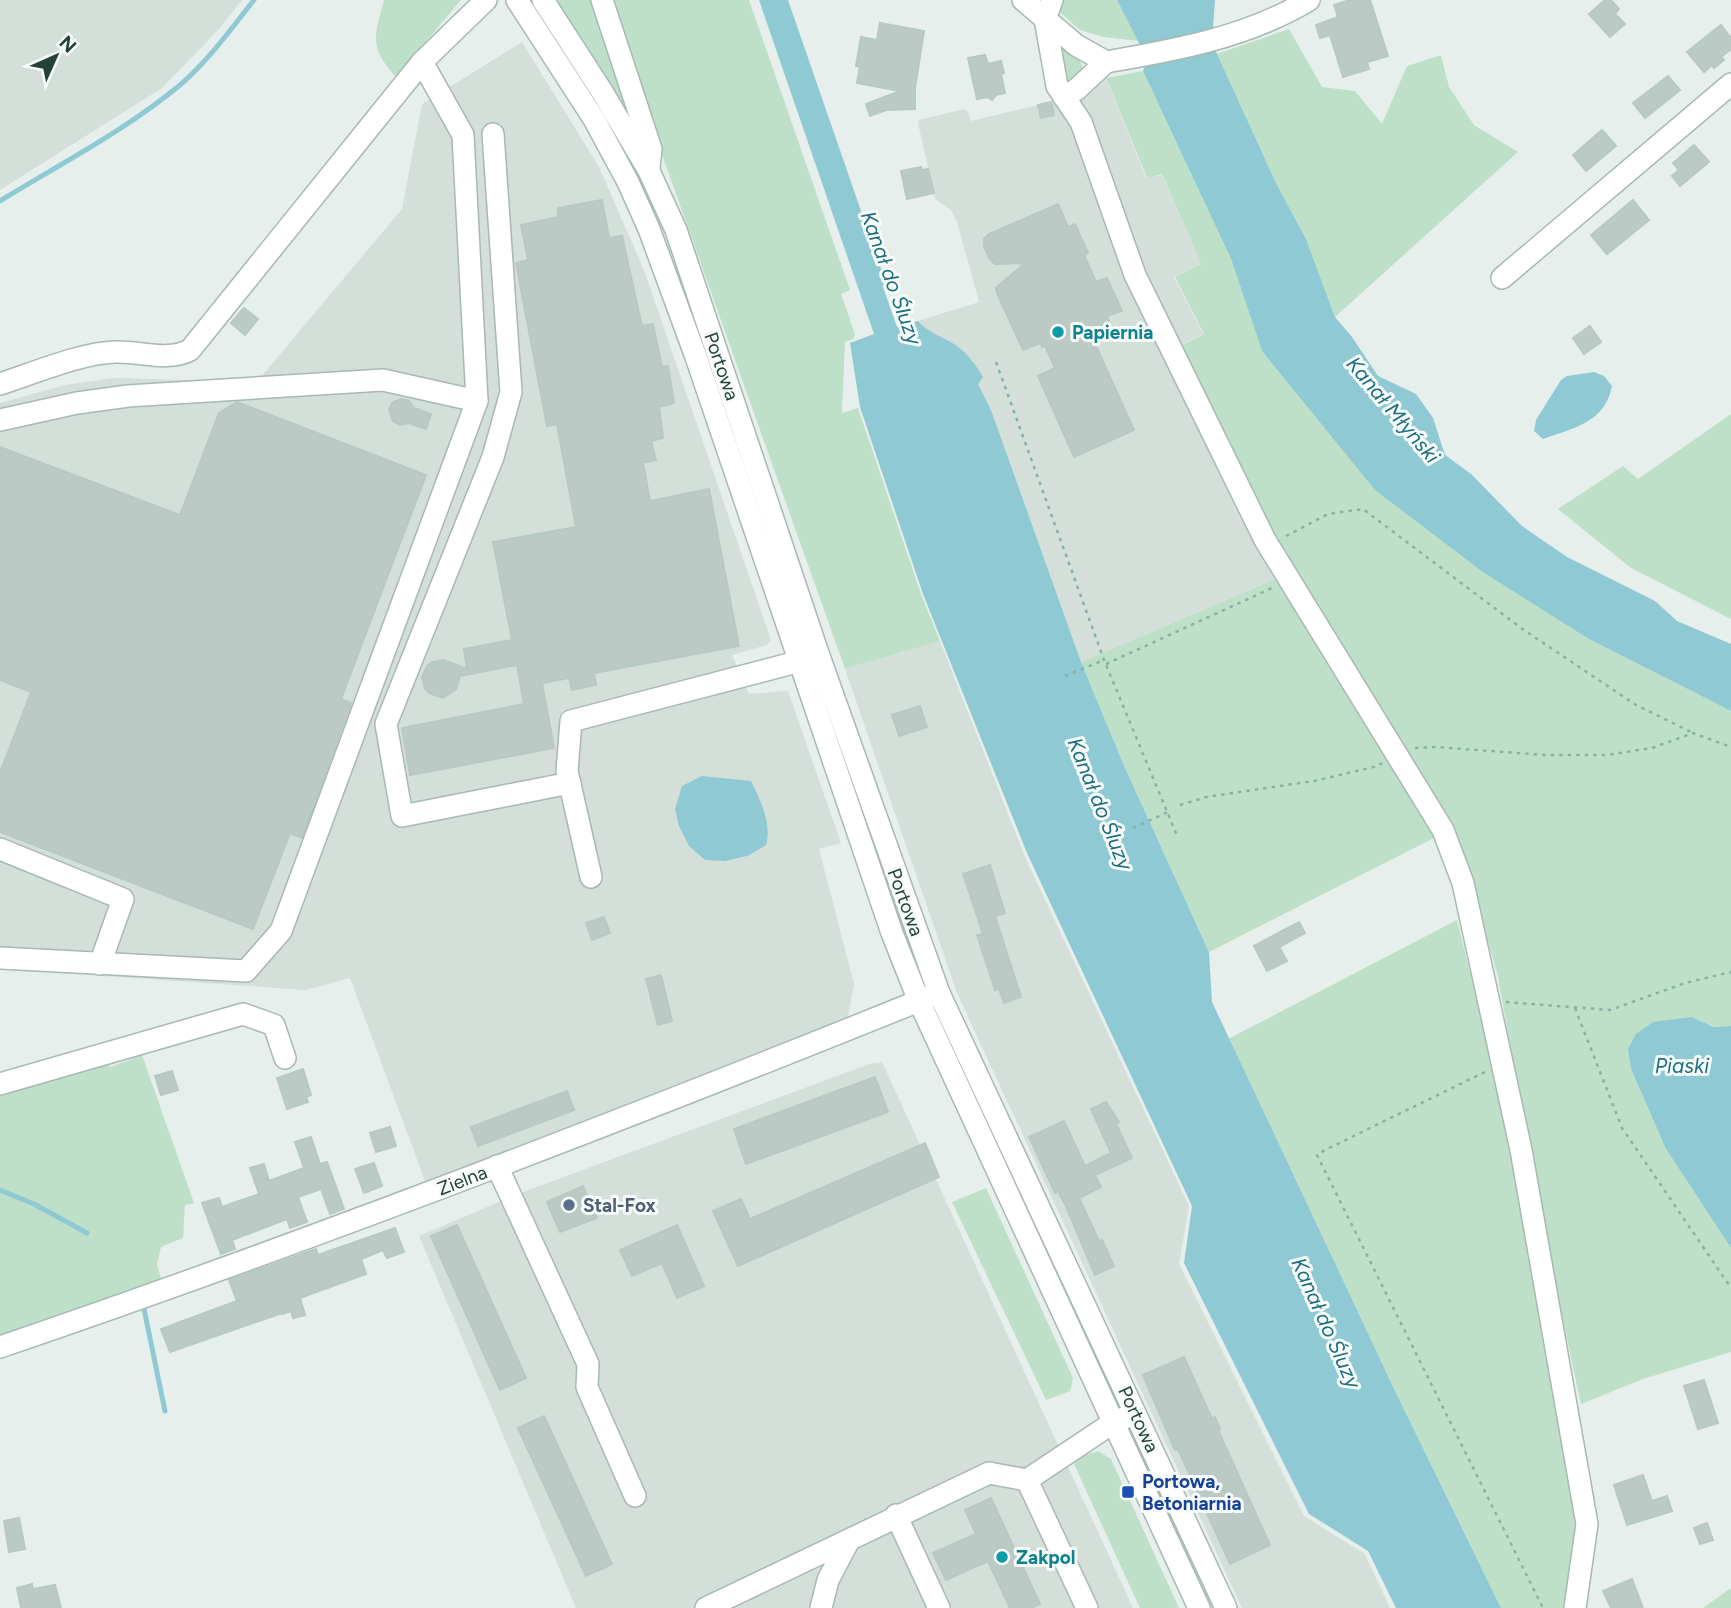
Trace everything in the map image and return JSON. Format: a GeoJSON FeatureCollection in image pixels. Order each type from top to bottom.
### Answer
{"type":"FeatureCollection","features":[{"type":"Feature","properties":{"kind":"street"},"geometry":{"type":"LineString","coordinates":[[0,384],[77,360],[115,352],[178,356],[190,350],[422,62],[486,0]]}},
{"type":"Feature","properties":{"kind":"street","name":"Portowa"},"geometry":{"type":"LineString","coordinates":[[517,0],[594,119],[628,182],[649,229],[809,659],[929,997],[992,1158],[1199,1608]]}},
{"type":"Feature","properties":{"kind":"street","name":"Portowa"},"geometry":{"type":"LineString","coordinates":[[543,0],[649,171],[676,229],[809,659]]}},
{"type":"Feature","properties":{"kind":"street"},"geometry":{"type":"LineString","coordinates":[[602,0],[651,149],[649,171],[628,182]]}},
{"type":"Feature","properties":{"kind":"street"},"geometry":{"type":"LineString","coordinates":[[1023,0],[1049,10],[1076,46],[1106,62]]}},
{"type":"Feature","properties":{"kind":"street"},"geometry":{"type":"LineString","coordinates":[[1064,97],[1077,89],[1106,62],[1139,57],[1262,25],[1309,0]]}},
{"type":"Feature","properties":{"kind":"street"},"geometry":{"type":"LineString","coordinates":[[1049,10],[1057,86],[1081,122],[1135,275],[1265,540],[1443,830],[1463,883],[1529,1190],[1587,1524],[1575,1608]]}},
{"type":"Feature","properties":{"kind":"street"},"geometry":{"type":"LineString","coordinates":[[0,958],[246,971],[281,931],[477,401],[463,135],[422,62]]}},
{"type":"Feature","properties":{"kind":"street"},"geometry":{"type":"LineString","coordinates":[[1502,278],[1731,84]]}},
{"type":"Feature","properties":{"kind":"street"},"geometry":{"type":"LineString","coordinates":[[494,134],[511,392],[493,457],[386,724],[402,816],[569,783]]}},
{"type":"Feature","properties":{"kind":"street"},"geometry":{"type":"LineString","coordinates":[[0,420],[77,403],[128,396],[383,380],[477,401]]}},
{"type":"Feature","properties":{"kind":"street"},"geometry":{"type":"LineString","coordinates":[[591,877],[567,771],[571,721],[809,659]]}},
{"type":"Feature","properties":{"kind":"street"},"geometry":{"type":"LineString","coordinates":[[0,849],[123,899],[100,964]]}},
{"type":"Feature","properties":{"kind":"street","name":"Portowa"},"geometry":{"type":"LineString","coordinates":[[929,997],[1012,1149],[1226,1608]]}},
{"type":"Feature","properties":{"kind":"street","name":"Zielna"},"geometry":{"type":"LineString","coordinates":[[0,1347],[197,1278],[497,1166],[929,997]]}},
{"type":"Feature","properties":{"kind":"street"},"geometry":{"type":"LineString","coordinates":[[0,1084],[243,1014],[274,1025],[285,1058]]}},
{"type":"Feature","properties":{"kind":"street"},"geometry":{"type":"LineString","coordinates":[[992,1158],[1012,1149]]}},
{"type":"Feature","properties":{"kind":"street"},"geometry":{"type":"LineString","coordinates":[[497,1166],[588,1364],[587,1387],[635,1496]]}},
{"type":"Feature","properties":{"kind":"street"},"geometry":{"type":"LineString","coordinates":[[706,1608],[848,1542],[896,1515],[989,1473],[1027,1480],[1113,1423],[1136,1412]]}},
{"type":"Feature","properties":{"kind":"street"},"geometry":{"type":"LineString","coordinates":[[1027,1480],[1087,1608]]}},
{"type":"Feature","properties":{"kind":"street"},"geometry":{"type":"LineString","coordinates":[[896,1515],[939,1608]]}},
{"type":"Feature","properties":{"kind":"street"},"geometry":{"type":"LineString","coordinates":[[821,1608],[828,1580],[848,1542]]}},
{"type":"Feature","properties":{"kind":"path"},"geometry":{"type":"LineString","coordinates":[[996,362],[1105,662],[1178,838]]}},
{"type":"Feature","properties":{"kind":"path"},"geometry":{"type":"LineString","coordinates":[[1265,540],[1290,535],[1328,514],[1363,509],[1521,628],[1636,705],[1693,733],[1731,747]]}},
{"type":"Feature","properties":{"kind":"path"},"geometry":{"type":"LineString","coordinates":[[1065,676],[1105,662],[1290,580]]}},
{"type":"Feature","properties":{"kind":"path"},"geometry":{"type":"LineString","coordinates":[[1180,805],[1206,797],[1314,780],[1378,766],[1396,750],[1436,747],[1544,755],[1606,755],[1652,748],[1693,733]]}},
{"type":"Feature","properties":{"kind":"path"},"geometry":{"type":"LineString","coordinates":[[1133,828],[1168,812]]}},
{"type":"Feature","properties":{"kind":"path"},"geometry":{"type":"LineString","coordinates":[[1488,1000],[1610,1010],[1685,983],[1731,972]]}},
{"type":"Feature","properties":{"kind":"path"},"geometry":{"type":"LineString","coordinates":[[1575,1008],[1622,1128],[1731,1288]]}},
{"type":"Feature","properties":{"kind":"path"},"geometry":{"type":"LineString","coordinates":[[1503,1062],[1317,1155],[1543,1608]]}},
{"type":"Feature","properties":{"kind":"shaded area"},"geometry":{"type":"Polygon","coordinates":[[[0,0],[242,0],[218,30],[162,88],[0,190],[0,0]]]}},
{"type":"Feature","properties":{"kind":"shaded area"},"geometry":{"type":"Polygon","coordinates":[[[522,42],[599,167],[644,270],[771,640],[767,645],[732,655],[749,694],[788,691],[841,843],[819,849],[854,984],[847,1022],[425,1181],[350,978],[306,990],[0,969],[0,403],[65,385],[113,378],[191,380],[261,377],[402,209],[422,104],[522,42]]]}},
{"type":"Feature","properties":{"kind":"shaded area"},"geometry":{"type":"Polygon","coordinates":[[[1106,79],[1146,178],[1162,175],[1201,264],[1174,277],[1203,334],[1162,354],[1241,519],[1278,578],[1081,662],[991,410],[978,384],[973,361],[957,346],[924,328],[918,321],[979,302],[957,222],[951,210],[935,199],[918,123],[919,120],[964,109],[971,121],[1082,93],[1106,79]]]}},
{"type":"Feature","properties":{"kind":"shaded area"},"geometry":{"type":"Polygon","coordinates":[[[940,641],[1025,857],[1189,1206],[1179,1264],[1304,1516],[1365,1554],[1390,1608],[1242,1608],[957,993],[845,669],[940,641]]]}},
{"type":"Feature","properties":{"kind":"shaded area"},"geometry":{"type":"Polygon","coordinates":[[[875,1062],[882,1062],[1133,1608],[576,1608],[419,1236],[515,1195],[875,1062]]]}},
{"type":"Feature","properties":{"kind":"green space"},"geometry":{"type":"Polygon","coordinates":[[[384,0],[461,0],[396,77],[381,58],[376,41],[384,0]]]}},
{"type":"Feature","properties":{"kind":"green space"},"geometry":{"type":"Polygon","coordinates":[[[553,0],[595,0],[639,137],[553,0]]]}},
{"type":"Feature","properties":{"kind":"green space"},"geometry":{"type":"Polygon","coordinates":[[[607,0],[749,0],[850,290],[841,294],[855,334],[853,339],[845,342],[842,413],[858,408],[921,594],[940,641],[845,669],[607,0]]]}},
{"type":"Feature","properties":{"kind":"green space"},"geometry":{"type":"Polygon","coordinates":[[[1046,0],[1117,0],[1138,41],[1103,37],[1080,30],[1046,0]]]}},
{"type":"Feature","properties":{"kind":"green space"},"geometry":{"type":"Polygon","coordinates":[[[1289,29],[1322,87],[1355,91],[1382,124],[1407,66],[1441,55],[1449,87],[1474,125],[1518,152],[1335,317],[1306,239],[1276,183],[1217,54],[1289,29]]]}},
{"type":"Feature","properties":{"kind":"green space"},"geometry":{"type":"Polygon","coordinates":[[[1063,48],[1080,61],[1085,72],[1069,83],[1058,50],[1063,48]]]}},
{"type":"Feature","properties":{"kind":"green space"},"geometry":{"type":"Polygon","coordinates":[[[1143,71],[1231,259],[1262,351],[1589,639],[1731,711],[1731,1026],[1715,1027],[1692,1017],[1631,1069],[1666,1149],[1731,1248],[1731,1352],[1643,1379],[1581,1404],[1544,1233],[1497,972],[1452,825],[1269,527],[1178,347],[1204,334],[1175,277],[1201,264],[1162,174],[1147,178],[1106,78],[1143,71]]]}},
{"type":"Feature","properties":{"kind":"green space"},"geometry":{"type":"Polygon","coordinates":[[[1731,414],[1731,619],[1631,568],[1558,509],[1623,466],[1638,479],[1731,414]]]}},
{"type":"Feature","properties":{"kind":"green space"},"geometry":{"type":"Polygon","coordinates":[[[1278,578],[1434,838],[1209,952],[1125,768],[1081,662],[1278,578]]]}},
{"type":"Feature","properties":{"kind":"green space"},"geometry":{"type":"Polygon","coordinates":[[[818,685],[928,990],[921,988],[818,685]]]}},
{"type":"Feature","properties":{"kind":"green space"},"geometry":{"type":"Polygon","coordinates":[[[1457,920],[1510,1135],[1575,1511],[1574,1558],[1565,1608],[1501,1608],[1228,1039],[1457,920]]]}},
{"type":"Feature","properties":{"kind":"green space"},"geometry":{"type":"Polygon","coordinates":[[[142,1055],[194,1203],[185,1205],[183,1238],[161,1247],[157,1264],[161,1279],[0,1335],[0,1090],[102,1061],[111,1067],[142,1055]]]}},
{"type":"Feature","properties":{"kind":"green space"},"geometry":{"type":"Polygon","coordinates":[[[1011,1167],[1117,1396],[1113,1399],[1007,1168],[1011,1167]]]}},
{"type":"Feature","properties":{"kind":"green space"},"geometry":{"type":"Polygon","coordinates":[[[986,1188],[1073,1378],[1070,1391],[1046,1400],[952,1202],[986,1188]]]}},
{"type":"Feature","properties":{"kind":"green space"},"geometry":{"type":"Polygon","coordinates":[[[1136,1437],[1218,1608],[1208,1608],[1132,1438],[1136,1437]]]}},
{"type":"Feature","properties":{"kind":"green space"},"geometry":{"type":"Polygon","coordinates":[[[1098,1451],[1111,1459],[1179,1608],[1140,1608],[1074,1464],[1079,1457],[1098,1451]]]}},
{"type":"Feature","properties":{"kind":"green space"},"geometry":{"type":"Polygon","coordinates":[[[1731,1588],[1731,1608],[1703,1608],[1731,1588]]]}},
{"type":"Feature","properties":{"kind":"water","name":"Kanał do Śluzy"},"geometry":{"type":"Polygon","coordinates":[[[759,0],[788,0],[886,283],[883,286],[897,327],[918,321],[926,329],[961,349],[983,377],[978,384],[991,410],[1081,662],[1125,768],[1209,952],[1212,1002],[1396,1393],[1501,1608],[1396,1608],[1368,1551],[1309,1514],[1184,1263],[1192,1206],[1027,853],[923,594],[860,407],[850,343],[874,334],[759,0]]]}},
{"type":"Feature","properties":{"kind":"water","name":"Kanał Młyński"},"geometry":{"type":"Polygon","coordinates":[[[1117,0],[1215,0],[1212,43],[1276,183],[1306,239],[1335,317],[1378,376],[1416,394],[1433,418],[1445,455],[1471,474],[1522,526],[1567,557],[1655,601],[1677,621],[1731,644],[1731,711],[1589,639],[1483,572],[1375,490],[1262,351],[1231,259],[1143,71],[1147,59],[1117,0]]]}},
{"type":"Feature","properties":{"kind":"water"},"geometry":{"type":"Polygon","coordinates":[[[1594,372],[1604,376],[1612,386],[1602,408],[1586,422],[1543,439],[1534,431],[1536,420],[1561,380],[1567,376],[1594,372]]]}},
{"type":"Feature","properties":{"kind":"water"},"geometry":{"type":"Polygon","coordinates":[[[702,776],[751,781],[767,821],[766,845],[747,856],[725,861],[705,860],[689,846],[679,826],[675,809],[682,786],[702,776]]]}},
{"type":"Feature","properties":{"kind":"water","name":"Piaski"},"geometry":{"type":"Polygon","coordinates":[[[1692,1017],[1714,1027],[1731,1026],[1731,1248],[1666,1149],[1631,1069],[1628,1049],[1636,1034],[1653,1022],[1692,1017]]]}},
{"type":"Feature","properties":{"kind":"building"},"geometry":{"type":"Polygon","coordinates":[[[1350,0],[1370,0],[1388,56],[1367,62],[1369,69],[1343,77],[1330,35],[1320,38],[1316,25],[1338,17],[1334,5],[1350,0]]]}},
{"type":"Feature","properties":{"kind":"building"},"geometry":{"type":"Polygon","coordinates":[[[1605,0],[1611,0],[1619,9],[1615,14],[1625,24],[1610,37],[1589,14],[1605,0]]]}},
{"type":"Feature","properties":{"kind":"building"},"geometry":{"type":"Polygon","coordinates":[[[880,23],[924,31],[915,88],[915,109],[886,110],[870,116],[866,104],[900,91],[857,83],[860,67],[856,66],[861,37],[877,40],[880,23]]]}},
{"type":"Feature","properties":{"kind":"building"},"geometry":{"type":"Polygon","coordinates":[[[1721,25],[1731,38],[1731,49],[1721,57],[1724,60],[1704,72],[1687,52],[1721,25]]]}},
{"type":"Feature","properties":{"kind":"building"},"geometry":{"type":"Polygon","coordinates":[[[985,55],[988,64],[1001,61],[1004,73],[1001,74],[1005,93],[996,95],[992,100],[988,97],[977,99],[968,58],[985,55]]]}},
{"type":"Feature","properties":{"kind":"building"},"geometry":{"type":"Polygon","coordinates":[[[1668,76],[1680,90],[1645,118],[1633,103],[1668,76]]]}},
{"type":"Feature","properties":{"kind":"building"},"geometry":{"type":"Polygon","coordinates":[[[1051,102],[1054,115],[1041,118],[1038,105],[1051,102]]]}},
{"type":"Feature","properties":{"kind":"building"},"geometry":{"type":"Polygon","coordinates":[[[1602,130],[1616,146],[1586,171],[1573,155],[1602,130]]]}},
{"type":"Feature","properties":{"kind":"building"},"geometry":{"type":"Polygon","coordinates":[[[1694,145],[1709,162],[1680,186],[1672,176],[1679,170],[1673,163],[1694,145]]]}},
{"type":"Feature","properties":{"kind":"building"},"geometry":{"type":"Polygon","coordinates":[[[921,167],[921,170],[928,169],[934,193],[907,199],[901,171],[921,167]]]}},
{"type":"Feature","properties":{"kind":"building"},"geometry":{"type":"Polygon","coordinates":[[[602,200],[609,238],[622,236],[642,326],[653,324],[662,367],[668,366],[674,403],[659,407],[663,438],[651,441],[656,460],[643,463],[650,501],[709,489],[739,646],[594,673],[596,685],[572,690],[569,678],[542,683],[554,748],[410,775],[402,728],[524,704],[517,665],[460,676],[456,689],[443,698],[425,689],[422,677],[432,662],[444,660],[467,669],[464,649],[512,640],[493,542],[576,527],[557,424],[547,426],[516,263],[528,260],[521,225],[558,217],[558,208],[602,200]]]}},
{"type":"Feature","properties":{"kind":"building"},"geometry":{"type":"Polygon","coordinates":[[[1633,200],[1649,220],[1607,254],[1591,235],[1633,200]]]}},
{"type":"Feature","properties":{"kind":"building","name":"Papiernia"},"geometry":{"type":"Polygon","coordinates":[[[1058,204],[1068,227],[1075,224],[1088,253],[1084,255],[1096,282],[1107,278],[1122,311],[1107,316],[1112,328],[1092,337],[1134,430],[1074,457],[1038,376],[1055,368],[1045,346],[1042,347],[1040,343],[1023,350],[997,293],[996,288],[1025,263],[995,264],[984,246],[984,239],[989,234],[1058,204]]]}},
{"type":"Feature","properties":{"kind":"building"},"geometry":{"type":"Polygon","coordinates":[[[244,308],[258,319],[245,335],[231,323],[244,308]]]}},
{"type":"Feature","properties":{"kind":"building"},"geometry":{"type":"Polygon","coordinates":[[[1590,326],[1601,342],[1584,354],[1573,338],[1590,326]]]}},
{"type":"Feature","properties":{"kind":"building"},"geometry":{"type":"Polygon","coordinates":[[[401,399],[409,401],[414,408],[431,414],[426,429],[408,423],[400,425],[393,421],[389,409],[393,402],[401,399]]]}},
{"type":"Feature","properties":{"kind":"building"},"geometry":{"type":"Polygon","coordinates":[[[237,402],[426,475],[341,699],[351,703],[302,838],[290,833],[253,929],[0,832],[0,773],[31,692],[0,680],[0,447],[180,515],[219,413],[237,402]]]}},
{"type":"Feature","properties":{"kind":"building"},"geometry":{"type":"Polygon","coordinates":[[[920,706],[927,727],[899,736],[892,715],[920,706]]]}},
{"type":"Feature","properties":{"kind":"building"},"geometry":{"type":"Polygon","coordinates":[[[990,865],[1005,913],[995,916],[1021,997],[1004,1003],[999,989],[995,990],[977,935],[983,934],[963,874],[990,865]]]}},
{"type":"Feature","properties":{"kind":"building"},"geometry":{"type":"Polygon","coordinates":[[[604,917],[610,933],[592,940],[586,923],[604,917]]]}},
{"type":"Feature","properties":{"kind":"building"},"geometry":{"type":"Polygon","coordinates":[[[1299,922],[1305,933],[1279,947],[1287,961],[1267,971],[1254,946],[1299,922]]]}},
{"type":"Feature","properties":{"kind":"building"},"geometry":{"type":"Polygon","coordinates":[[[661,975],[672,1021],[658,1025],[646,979],[661,975]]]}},
{"type":"Feature","properties":{"kind":"building"},"geometry":{"type":"Polygon","coordinates":[[[303,1069],[311,1095],[306,1097],[308,1102],[287,1109],[277,1078],[303,1069]]]}},
{"type":"Feature","properties":{"kind":"building"},"geometry":{"type":"Polygon","coordinates":[[[172,1071],[178,1090],[161,1095],[155,1076],[172,1071]]]}},
{"type":"Feature","properties":{"kind":"building"},"geometry":{"type":"Polygon","coordinates":[[[875,1077],[888,1112],[746,1164],[734,1129],[875,1077]]]}},
{"type":"Feature","properties":{"kind":"building"},"geometry":{"type":"Polygon","coordinates":[[[567,1091],[574,1110],[478,1146],[471,1127],[567,1091]]]}},
{"type":"Feature","properties":{"kind":"building"},"geometry":{"type":"Polygon","coordinates":[[[1106,1102],[1119,1122],[1116,1124],[1132,1158],[1095,1175],[1101,1187],[1079,1198],[1114,1266],[1095,1275],[1065,1204],[1058,1191],[1055,1193],[1029,1137],[1064,1121],[1085,1166],[1111,1153],[1091,1109],[1106,1102]]]}},
{"type":"Feature","properties":{"kind":"building"},"geometry":{"type":"Polygon","coordinates":[[[390,1127],[396,1146],[376,1152],[370,1133],[390,1127]]]}},
{"type":"Feature","properties":{"kind":"building"},"geometry":{"type":"Polygon","coordinates":[[[311,1137],[320,1164],[327,1162],[344,1209],[330,1214],[321,1189],[298,1197],[307,1222],[290,1228],[287,1219],[232,1240],[235,1249],[221,1254],[202,1203],[219,1198],[222,1207],[259,1194],[250,1168],[264,1164],[269,1181],[304,1168],[295,1142],[311,1137]]]}},
{"type":"Feature","properties":{"kind":"building"},"geometry":{"type":"Polygon","coordinates":[[[925,1143],[939,1177],[738,1266],[713,1211],[741,1199],[750,1219],[925,1143]]]}},
{"type":"Feature","properties":{"kind":"building"},"geometry":{"type":"Polygon","coordinates":[[[374,1163],[382,1186],[364,1193],[355,1169],[374,1163]]]}},
{"type":"Feature","properties":{"kind":"building","name":"Stal-Fox"},"geometry":{"type":"Polygon","coordinates":[[[583,1186],[597,1218],[560,1232],[547,1202],[583,1186]]]}},
{"type":"Feature","properties":{"kind":"building"},"geometry":{"type":"Polygon","coordinates":[[[457,1225],[526,1378],[500,1390],[431,1236],[457,1225]]]}},
{"type":"Feature","properties":{"kind":"building"},"geometry":{"type":"Polygon","coordinates":[[[677,1225],[704,1286],[677,1298],[662,1263],[632,1276],[620,1250],[677,1225]]]}},
{"type":"Feature","properties":{"kind":"building"},"geometry":{"type":"Polygon","coordinates":[[[395,1228],[404,1252],[387,1258],[383,1250],[361,1259],[366,1274],[300,1298],[305,1315],[293,1318],[291,1311],[282,1313],[170,1352],[161,1329],[237,1301],[229,1280],[316,1249],[318,1255],[395,1228]]]}},
{"type":"Feature","properties":{"kind":"building"},"geometry":{"type":"Polygon","coordinates":[[[1184,1357],[1212,1419],[1215,1417],[1220,1429],[1218,1430],[1270,1545],[1230,1564],[1178,1449],[1175,1450],[1143,1375],[1184,1357]]]}},
{"type":"Feature","properties":{"kind":"building"},"geometry":{"type":"Polygon","coordinates":[[[1704,1380],[1718,1423],[1698,1429],[1684,1386],[1704,1380]]]}},
{"type":"Feature","properties":{"kind":"building"},"geometry":{"type":"Polygon","coordinates":[[[544,1416],[612,1564],[586,1576],[518,1428],[544,1416]]]}},
{"type":"Feature","properties":{"kind":"building"},"geometry":{"type":"Polygon","coordinates":[[[1643,1475],[1652,1501],[1667,1496],[1672,1511],[1627,1525],[1614,1485],[1643,1475]]]}},
{"type":"Feature","properties":{"kind":"building","name":"Zakpol"},"geometry":{"type":"Polygon","coordinates":[[[991,1498],[1040,1604],[1031,1608],[1010,1608],[988,1561],[946,1580],[933,1553],[976,1534],[965,1510],[991,1498]]]}},
{"type":"Feature","properties":{"kind":"building"},"geometry":{"type":"Polygon","coordinates":[[[19,1518],[25,1549],[9,1552],[4,1521],[19,1518]]]}},
{"type":"Feature","properties":{"kind":"building"},"geometry":{"type":"Polygon","coordinates":[[[1707,1523],[1713,1540],[1700,1544],[1694,1528],[1707,1523]]]}},
{"type":"Feature","properties":{"kind":"building"},"geometry":{"type":"Polygon","coordinates":[[[1632,1579],[1643,1608],[1611,1608],[1603,1591],[1632,1579]]]}},
{"type":"Feature","properties":{"kind":"building"},"geometry":{"type":"Polygon","coordinates":[[[32,1584],[33,1589],[55,1585],[61,1608],[21,1608],[17,1588],[32,1584]]]}},
{"type":"Feature","properties":{"kind":"waterway"},"geometry":{"type":"LineString","coordinates":[[0,201],[115,132],[180,85],[210,55],[254,0]]}},
{"type":"Feature","properties":{"kind":"waterway"},"geometry":{"type":"LineString","coordinates":[[0,1190],[34,1204],[87,1233]]}},
{"type":"Feature","properties":{"kind":"waterway"},"geometry":{"type":"LineString","coordinates":[[144,1309],[165,1411]]}},
{"type":"Feature","properties":{"kind":"place","name":"Papiernia"},"geometry":{"type":"Point","coordinates":[1058,332]}},
{"type":"Feature","properties":{"kind":"place","name":"Stal-Fox"},"geometry":{"type":"Point","coordinates":[569,1205]}},
{"type":"Feature","properties":{"kind":"place","name":"Portowa, Betoniarnia"},"geometry":{"type":"Point","coordinates":[1128,1492]}},
{"type":"Feature","properties":{"kind":"place","name":"Zakpol"},"geometry":{"type":"Point","coordinates":[1002,1557]}}]}
